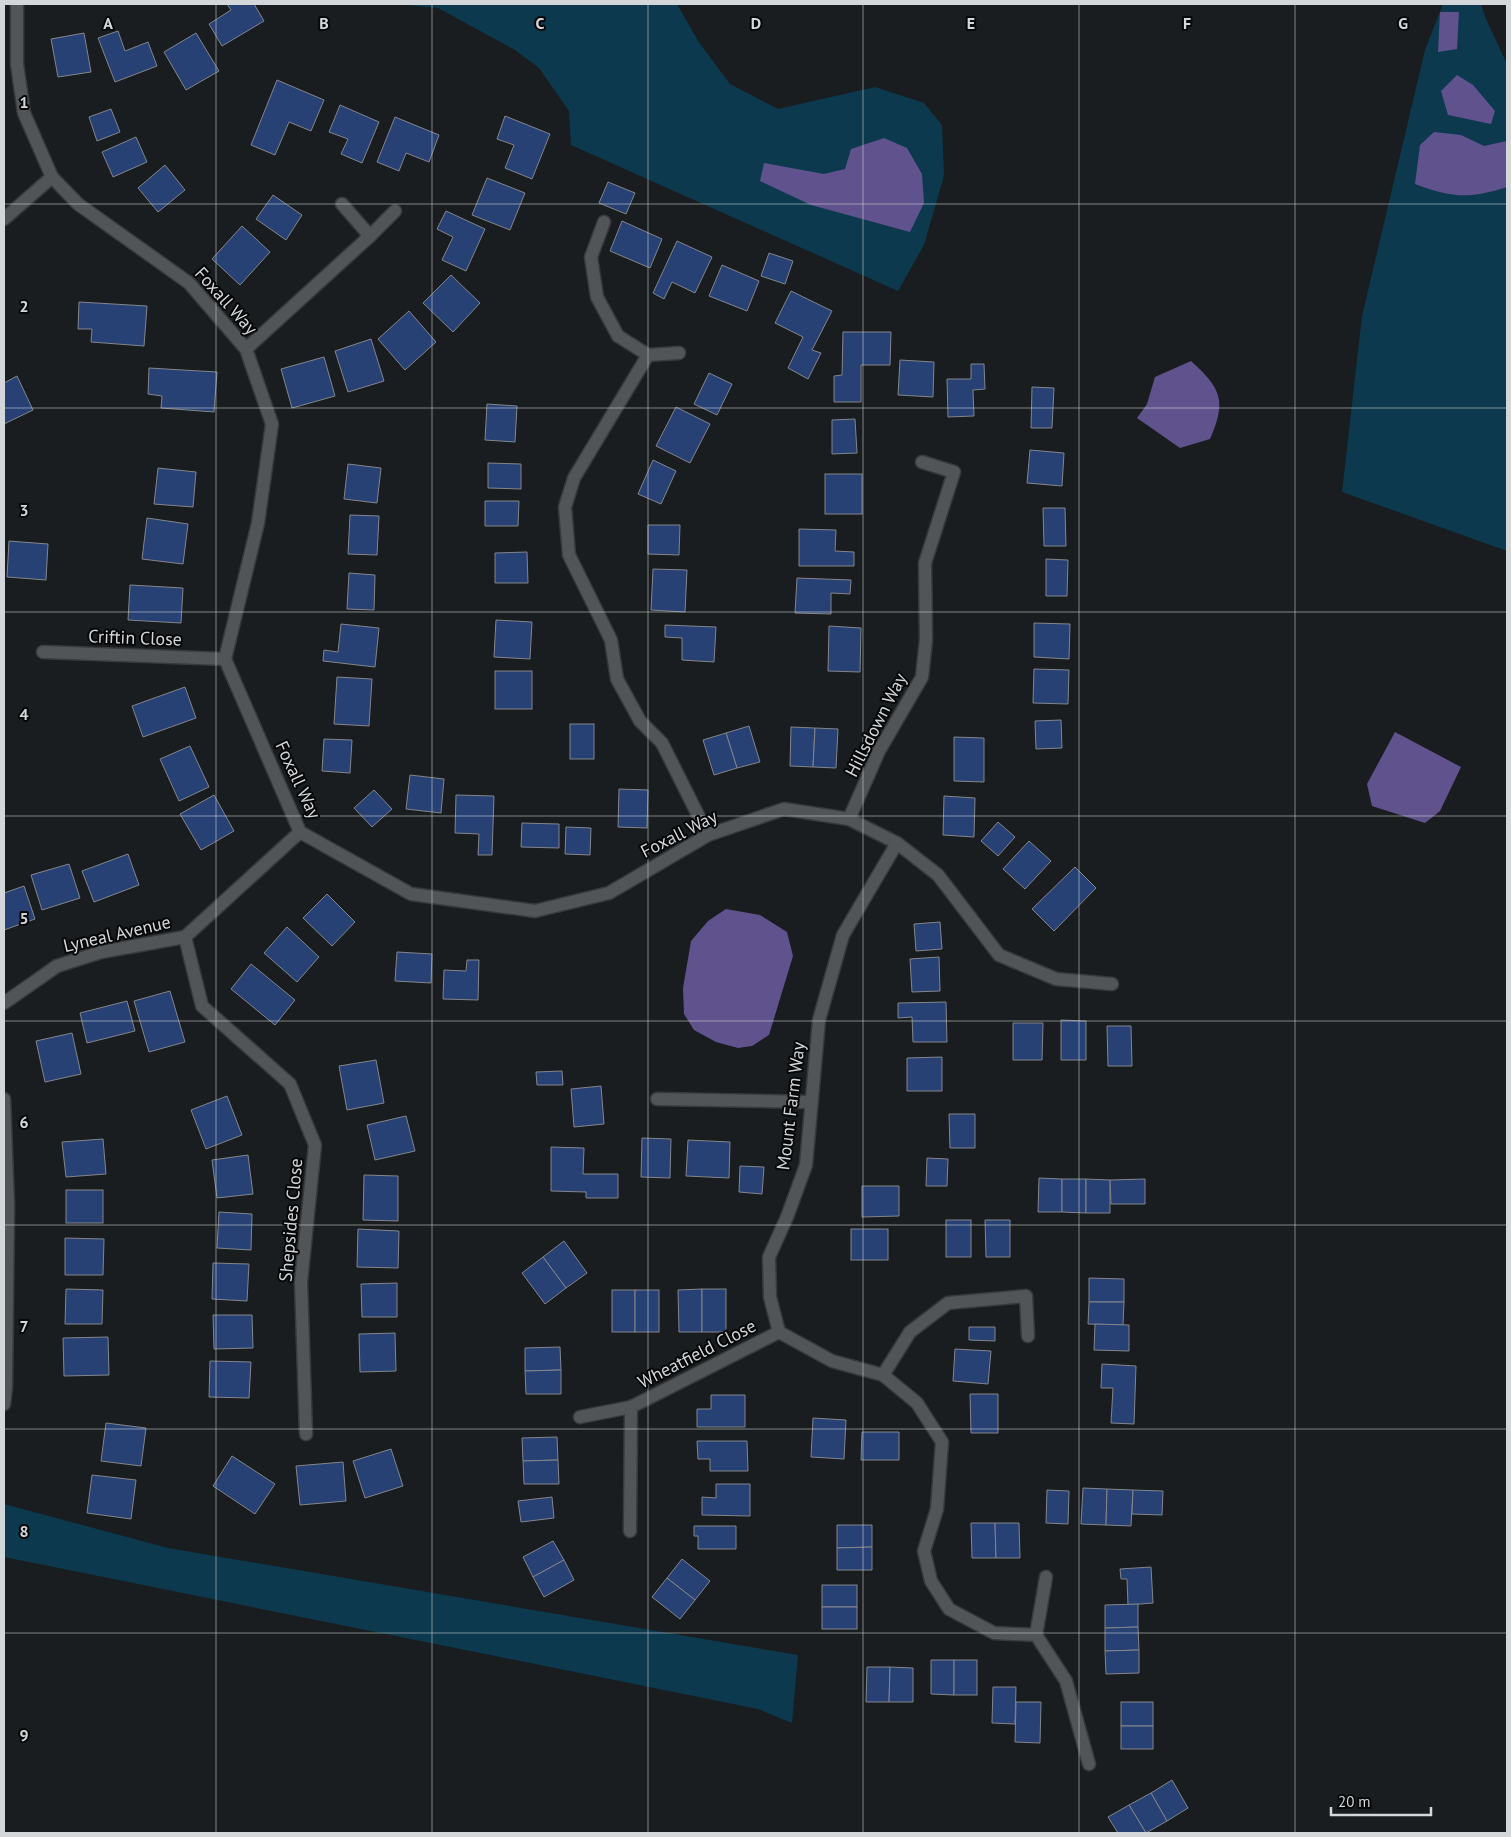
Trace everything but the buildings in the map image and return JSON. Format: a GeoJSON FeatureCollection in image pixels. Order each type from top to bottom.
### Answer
{"type":"FeatureCollection","features":[{"type":"Feature","properties":{"kind":"street","name":"Foxall Way"},"geometry":{"type":"LineString","coordinates":[[17,4],[16,64],[24,113],[52,177],[78,204],[189,283],[246,349],[272,424],[258,523],[225,659],[300,832],[411,894],[535,911],[609,893],[708,835],[784,809],[849,819],[897,843],[938,875],[999,955],[1056,979],[1112,984]]}},
{"type":"Feature","properties":{"kind":"street"},"geometry":{"type":"LineString","coordinates":[[4,219],[52,177]]}},
{"type":"Feature","properties":{"kind":"street"},"geometry":{"type":"LineString","coordinates":[[342,204],[370,236]]}},
{"type":"Feature","properties":{"kind":"street"},"geometry":{"type":"LineString","coordinates":[[246,349],[395,211]]}},
{"type":"Feature","properties":{"kind":"street"},"geometry":{"type":"LineString","coordinates":[[604,222],[591,256],[597,297],[618,336],[648,355],[679,354]]}},
{"type":"Feature","properties":{"kind":"street"},"geometry":{"type":"LineString","coordinates":[[648,355],[574,478],[564,507],[569,554],[610,640],[618,679],[640,721],[662,743],[708,835]]}},
{"type":"Feature","properties":{"kind":"street","name":"Hillsdown Way"},"geometry":{"type":"LineString","coordinates":[[849,819],[879,751],[922,677],[926,640],[925,563],[954,472],[922,462]]}},
{"type":"Feature","properties":{"kind":"street","name":"Criftin Close"},"geometry":{"type":"LineString","coordinates":[[43,652],[225,659]]}},
{"type":"Feature","properties":{"kind":"street","name":"Lyneal Avenue"},"geometry":{"type":"LineString","coordinates":[[4,1003],[57,966],[101,952],[185,937],[300,832]]}},
{"type":"Feature","properties":{"kind":"street","name":"Mount Farm Way"},"geometry":{"type":"LineString","coordinates":[[779,1332],[770,1298],[769,1256],[787,1217],[806,1164],[810,1102],[819,1020],[843,935],[897,843]]}},
{"type":"Feature","properties":{"kind":"street","name":"Shepsides Close"},"geometry":{"type":"LineString","coordinates":[[185,937],[202,1006],[290,1084],[315,1146],[302,1282],[306,1434]]}},
{"type":"Feature","properties":{"kind":"street"},"geometry":{"type":"LineString","coordinates":[[4,1099],[8,1205],[6,1388],[4,1404]]}},
{"type":"Feature","properties":{"kind":"street"},"geometry":{"type":"LineString","coordinates":[[657,1099],[810,1102]]}},
{"type":"Feature","properties":{"kind":"street"},"geometry":{"type":"LineString","coordinates":[[883,1375],[910,1332],[948,1303],[1026,1296],[1028,1336]]}},
{"type":"Feature","properties":{"kind":"street"},"geometry":{"type":"LineString","coordinates":[[779,1332],[832,1361],[883,1375],[917,1403],[942,1442],[937,1509],[924,1551],[931,1581],[948,1609],[994,1633],[1036,1635]]}},
{"type":"Feature","properties":{"kind":"street","name":"Wheatfield Close"},"geometry":{"type":"LineString","coordinates":[[580,1417],[631,1407],[779,1332]]}},
{"type":"Feature","properties":{"kind":"street","name":"Wheatfield Close"},"geometry":{"type":"LineString","coordinates":[[630,1531],[631,1407]]}},
{"type":"Feature","properties":{"kind":"street"},"geometry":{"type":"LineString","coordinates":[[1046,1578],[1036,1635],[1066,1681],[1089,1764]]}},
{"type":"Feature","properties":{"kind":"shaded area"},"geometry":{"type":"Polygon","coordinates":[[[395,4],[677,4],[698,41],[730,84],[778,109],[875,87],[924,103],[942,125],[944,176],[924,245],[898,291],[571,145],[569,111],[539,68],[515,50],[438,8],[395,4]]]}},
{"type":"Feature","properties":{"kind":"shaded area"},"geometry":{"type":"Polygon","coordinates":[[[1443,4],[1481,4],[1507,64],[1507,551],[1342,492],[1362,316],[1425,50],[1443,4]]]}},
{"type":"Feature","properties":{"kind":"shaded area"},"geometry":{"type":"Polygon","coordinates":[[[1440,12],[1459,12],[1457,49],[1438,52],[1440,12]]]}},
{"type":"Feature","properties":{"kind":"shaded area"},"geometry":{"type":"Polygon","coordinates":[[[1457,75],[1473,85],[1495,111],[1491,124],[1448,115],[1441,91],[1457,75]]]}},
{"type":"Feature","properties":{"kind":"shaded area"},"geometry":{"type":"Polygon","coordinates":[[[1434,132],[1461,135],[1484,146],[1506,141],[1507,187],[1482,194],[1461,195],[1440,192],[1415,184],[1420,145],[1434,132]]]}},
{"type":"Feature","properties":{"kind":"shaded area"},"geometry":{"type":"Polygon","coordinates":[[[884,138],[907,148],[922,174],[924,203],[910,232],[811,205],[760,181],[764,163],[824,174],[845,169],[851,149],[884,138]]]}},
{"type":"Feature","properties":{"kind":"shaded area"},"geometry":{"type":"Polygon","coordinates":[[[1191,361],[1215,388],[1219,405],[1218,415],[1210,439],[1180,448],[1137,418],[1147,404],[1155,377],[1191,361]]]}},
{"type":"Feature","properties":{"kind":"shaded area"},"geometry":{"type":"Polygon","coordinates":[[[1395,732],[1461,767],[1440,811],[1425,823],[1372,806],[1367,784],[1395,732]]]}},
{"type":"Feature","properties":{"kind":"shaded area"},"geometry":{"type":"Polygon","coordinates":[[[726,909],[760,915],[787,932],[793,956],[769,1035],[752,1046],[738,1048],[716,1042],[694,1030],[684,1014],[683,988],[691,941],[708,921],[726,909]]]}},
{"type":"Feature","properties":{"kind":"shaded area"},"geometry":{"type":"Polygon","coordinates":[[[4,1504],[168,1548],[798,1655],[792,1723],[758,1709],[4,1557],[4,1504]]]}}]}
